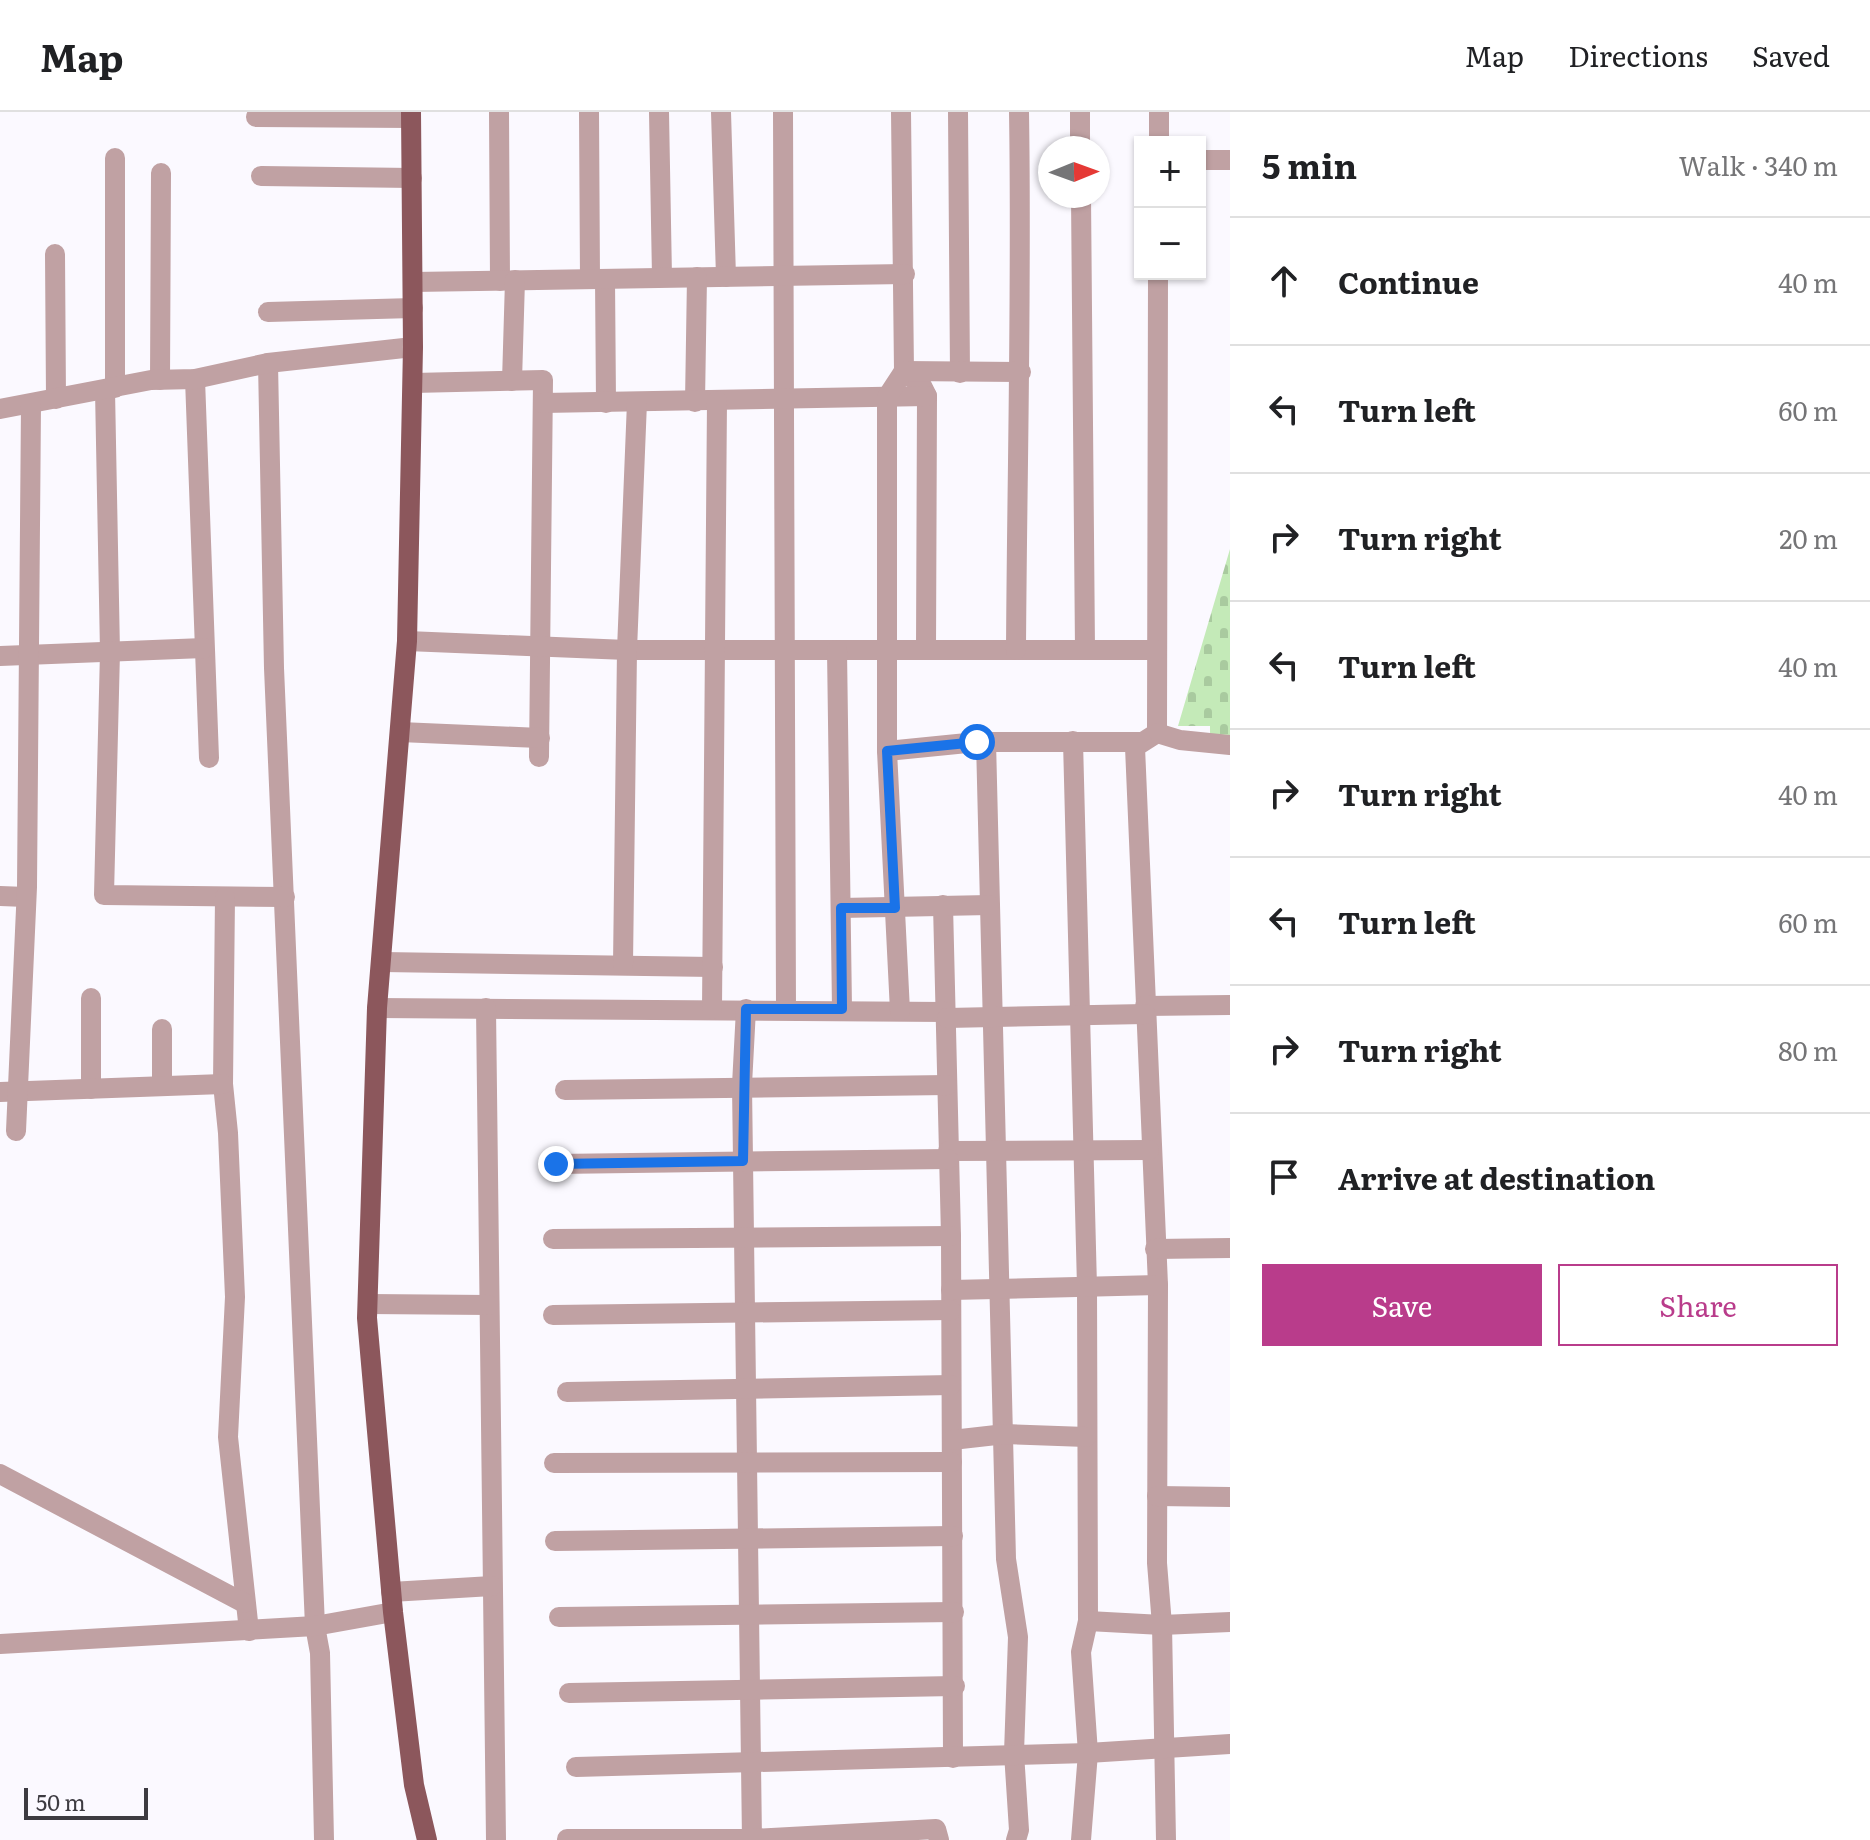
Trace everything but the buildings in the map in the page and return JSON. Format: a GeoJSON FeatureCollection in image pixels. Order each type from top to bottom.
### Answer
{"type":"FeatureCollection","features":[{"type":"Feature","properties":{"kind":"main road"},"geometry":{"type":"LineString","coordinates":[[411,115],[413,383],[407,641],[377,1008],[368,1304],[392,1602],[414,1785],[427,1840]]}},
{"type":"Feature","properties":{"kind":"street"},"geometry":{"type":"LineString","coordinates":[[499,112],[512,381]]}},
{"type":"Feature","properties":{"kind":"street"},"geometry":{"type":"LineString","coordinates":[[589,112],[606,403]]}},
{"type":"Feature","properties":{"kind":"street"},"geometry":{"type":"LineString","coordinates":[[659,112],[662,277]]}},
{"type":"Feature","properties":{"kind":"street"},"geometry":{"type":"LineString","coordinates":[[721,112],[726,277]]}},
{"type":"Feature","properties":{"kind":"street"},"geometry":{"type":"LineString","coordinates":[[783,112],[786,276],[782,650],[786,1009]]}},
{"type":"Feature","properties":{"kind":"street"},"geometry":{"type":"LineString","coordinates":[[900,1011],[887,751],[887,397],[904,371],[901,112]]}},
{"type":"Feature","properties":{"kind":"street"},"geometry":{"type":"LineString","coordinates":[[958,112],[960,373]]}},
{"type":"Feature","properties":{"kind":"street"},"geometry":{"type":"LineString","coordinates":[[1016,650],[1021,372],[1019,112]]}},
{"type":"Feature","properties":{"kind":"street"},"geometry":{"type":"LineString","coordinates":[[1080,112],[1080,136]]}},
{"type":"Feature","properties":{"kind":"street"},"geometry":{"type":"LineString","coordinates":[[1159,112],[1159,136]]}},
{"type":"Feature","properties":{"kind":"street"},"geometry":{"type":"LineString","coordinates":[[256,117],[411,115]]}},
{"type":"Feature","properties":{"kind":"street"},"geometry":{"type":"LineString","coordinates":[[115,158],[104,895],[285,897]]}},
{"type":"Feature","properties":{"kind":"street"},"geometry":{"type":"LineString","coordinates":[[1206,160],[1230,160]]}},
{"type":"Feature","properties":{"kind":"street"},"geometry":{"type":"LineString","coordinates":[[160,380],[161,173]]}},
{"type":"Feature","properties":{"kind":"street"},"geometry":{"type":"LineString","coordinates":[[261,176],[412,178]]}},
{"type":"Feature","properties":{"kind":"street"},"geometry":{"type":"LineString","coordinates":[[1081,208],[1085,650]]}},
{"type":"Feature","properties":{"kind":"street"},"geometry":{"type":"LineString","coordinates":[[55,254],[56,399]]}},
{"type":"Feature","properties":{"kind":"street"},"geometry":{"type":"LineString","coordinates":[[413,282],[905,274]]}},
{"type":"Feature","properties":{"kind":"street"},"geometry":{"type":"LineString","coordinates":[[695,402],[697,277]]}},
{"type":"Feature","properties":{"kind":"street"},"geometry":{"type":"LineString","coordinates":[[1158,280],[1157,650],[1149,737],[1135,747],[1149,1150],[1158,1285],[1157,1563],[1162,1625],[1166,1840]]}},
{"type":"Feature","properties":{"kind":"street"},"geometry":{"type":"LineString","coordinates":[[268,312],[413,308]]}},
{"type":"Feature","properties":{"kind":"street"},"geometry":{"type":"LineString","coordinates":[[0,409],[160,380],[195,379],[268,363],[413,347]]}},
{"type":"Feature","properties":{"kind":"street"},"geometry":{"type":"LineString","coordinates":[[268,363],[274,668],[315,1626],[320,1653],[324,1840]]}},
{"type":"Feature","properties":{"kind":"street"},"geometry":{"type":"LineString","coordinates":[[904,371],[1021,372]]}},
{"type":"Feature","properties":{"kind":"street"},"geometry":{"type":"LineString","coordinates":[[904,371],[922,386],[927,396],[926,650]]}},
{"type":"Feature","properties":{"kind":"street"},"geometry":{"type":"LineString","coordinates":[[195,379],[209,758]]}},
{"type":"Feature","properties":{"kind":"street"},"geometry":{"type":"LineString","coordinates":[[400,732],[539,748],[543,647],[543,380],[413,383]]}},
{"type":"Feature","properties":{"kind":"street"},"geometry":{"type":"LineString","coordinates":[[543,403],[927,396]]}},
{"type":"Feature","properties":{"kind":"street"},"geometry":{"type":"LineString","coordinates":[[712,1009],[717,401]]}},
{"type":"Feature","properties":{"kind":"street"},"geometry":{"type":"LineString","coordinates":[[623,965],[627,650],[637,402]]}},
{"type":"Feature","properties":{"kind":"street"},"geometry":{"type":"LineString","coordinates":[[16,1131],[9,1092],[26,897],[31,404]]}},
{"type":"Feature","properties":{"kind":"street"},"geometry":{"type":"LineString","coordinates":[[407,641],[627,650],[1157,650]]}},
{"type":"Feature","properties":{"kind":"street"},"geometry":{"type":"LineString","coordinates":[[0,656],[204,648]]}},
{"type":"Feature","properties":{"kind":"street"},"geometry":{"type":"LineString","coordinates":[[837,650],[842,1009]]}},
{"type":"Feature","properties":{"kind":"street"},"geometry":{"type":"LineString","coordinates":[[887,751],[986,741],[1149,737],[1230,745]]}},
{"type":"Feature","properties":{"kind":"street"},"geometry":{"type":"LineString","coordinates":[[986,741],[1006,1559],[1018,1637],[1014,1753],[1019,1830],[1016,1840]]}},
{"type":"Feature","properties":{"kind":"street"},"geometry":{"type":"LineString","coordinates":[[1073,741],[1087,1287],[1088,1621],[1081,1652],[1088,1753],[1081,1840]]}},
{"type":"Feature","properties":{"kind":"street"},"geometry":{"type":"LineString","coordinates":[[0,896],[26,897]]}},
{"type":"Feature","properties":{"kind":"street"},"geometry":{"type":"LineString","coordinates":[[225,897],[223,1084],[235,1297],[228,1437],[249,1631]]}},
{"type":"Feature","properties":{"kind":"street"},"geometry":{"type":"LineString","coordinates":[[943,905],[951,1236],[953,1758]]}},
{"type":"Feature","properties":{"kind":"street"},"geometry":{"type":"LineString","coordinates":[[841,908],[989,905]]}},
{"type":"Feature","properties":{"kind":"street"},"geometry":{"type":"LineString","coordinates":[[383,962],[713,967]]}},
{"type":"Feature","properties":{"kind":"street"},"geometry":{"type":"LineString","coordinates":[[91,998],[91,1089]]}},
{"type":"Feature","properties":{"kind":"street"},"geometry":{"type":"LineString","coordinates":[[377,1008],[842,1009],[992,1017],[1079,1017],[1230,1005]]}},
{"type":"Feature","properties":{"kind":"street"},"geometry":{"type":"LineString","coordinates":[[486,1008],[496,1840]]}},
{"type":"Feature","properties":{"kind":"street"},"geometry":{"type":"LineString","coordinates":[[746,1009],[742,1085],[752,1840]]}},
{"type":"Feature","properties":{"kind":"street"},"geometry":{"type":"LineString","coordinates":[[162,1029],[162,1086]]}},
{"type":"Feature","properties":{"kind":"street"},"geometry":{"type":"LineString","coordinates":[[9,1092],[223,1084]]}},
{"type":"Feature","properties":{"kind":"street"},"geometry":{"type":"LineString","coordinates":[[565,1090],[742,1085],[947,1085]]}},
{"type":"Feature","properties":{"kind":"street"},"geometry":{"type":"LineString","coordinates":[[556,1164],[948,1155],[995,1150],[1149,1150]]}},
{"type":"Feature","properties":{"kind":"street"},"geometry":{"type":"LineString","coordinates":[[553,1239],[951,1236]]}},
{"type":"Feature","properties":{"kind":"street"},"geometry":{"type":"LineString","coordinates":[[1155,1249],[1230,1248]]}},
{"type":"Feature","properties":{"kind":"street"},"geometry":{"type":"LineString","coordinates":[[553,1315],[745,1313],[951,1300],[998,1289],[1158,1285]]}},
{"type":"Feature","properties":{"kind":"street"},"geometry":{"type":"LineString","coordinates":[[368,1304],[489,1305]]}},
{"type":"Feature","properties":{"kind":"street"},"geometry":{"type":"LineString","coordinates":[[567,1392],[951,1385]]}},
{"type":"Feature","properties":{"kind":"street"},"geometry":{"type":"LineString","coordinates":[[952,1440],[1005,1434],[1086,1437]]}},
{"type":"Feature","properties":{"kind":"street"},"geometry":{"type":"LineString","coordinates":[[554,1463],[952,1462]]}},
{"type":"Feature","properties":{"kind":"street"},"geometry":{"type":"LineString","coordinates":[[0,1474],[244,1603]]}},
{"type":"Feature","properties":{"kind":"street"},"geometry":{"type":"LineString","coordinates":[[1157,1496],[1230,1497]]}},
{"type":"Feature","properties":{"kind":"street"},"geometry":{"type":"LineString","coordinates":[[555,1541],[953,1536]]}},
{"type":"Feature","properties":{"kind":"street"},"geometry":{"type":"LineString","coordinates":[[0,1644],[315,1626],[392,1602],[492,1586]]}},
{"type":"Feature","properties":{"kind":"street"},"geometry":{"type":"LineString","coordinates":[[559,1617],[749,1612],[954,1612]]}},
{"type":"Feature","properties":{"kind":"street"},"geometry":{"type":"LineString","coordinates":[[1088,1621],[1162,1625],[1230,1622]]}},
{"type":"Feature","properties":{"kind":"street"},"geometry":{"type":"LineString","coordinates":[[569,1693],[955,1686]]}},
{"type":"Feature","properties":{"kind":"street"},"geometry":{"type":"LineString","coordinates":[[576,1767],[953,1758],[1230,1744]]}},
{"type":"Feature","properties":{"kind":"street"},"geometry":{"type":"LineString","coordinates":[[567,1839],[752,1840],[936,1829],[939,1840]]}},
{"type":"Feature","properties":{"kind":"green space"},"geometry":{"type":"Polygon","coordinates":[[[1230,549],[1230,739],[1210,738],[1210,726],[1178,726],[1230,549]]]}},
{"type":"Feature","properties":{"kind":"route"},"geometry":{"type":"LineString","coordinates":[[556,1164],[743,1161],[742,1085],[746,1009],[842,1009],[841,908],[895,908],[887,751],[977,742]]}}]}
